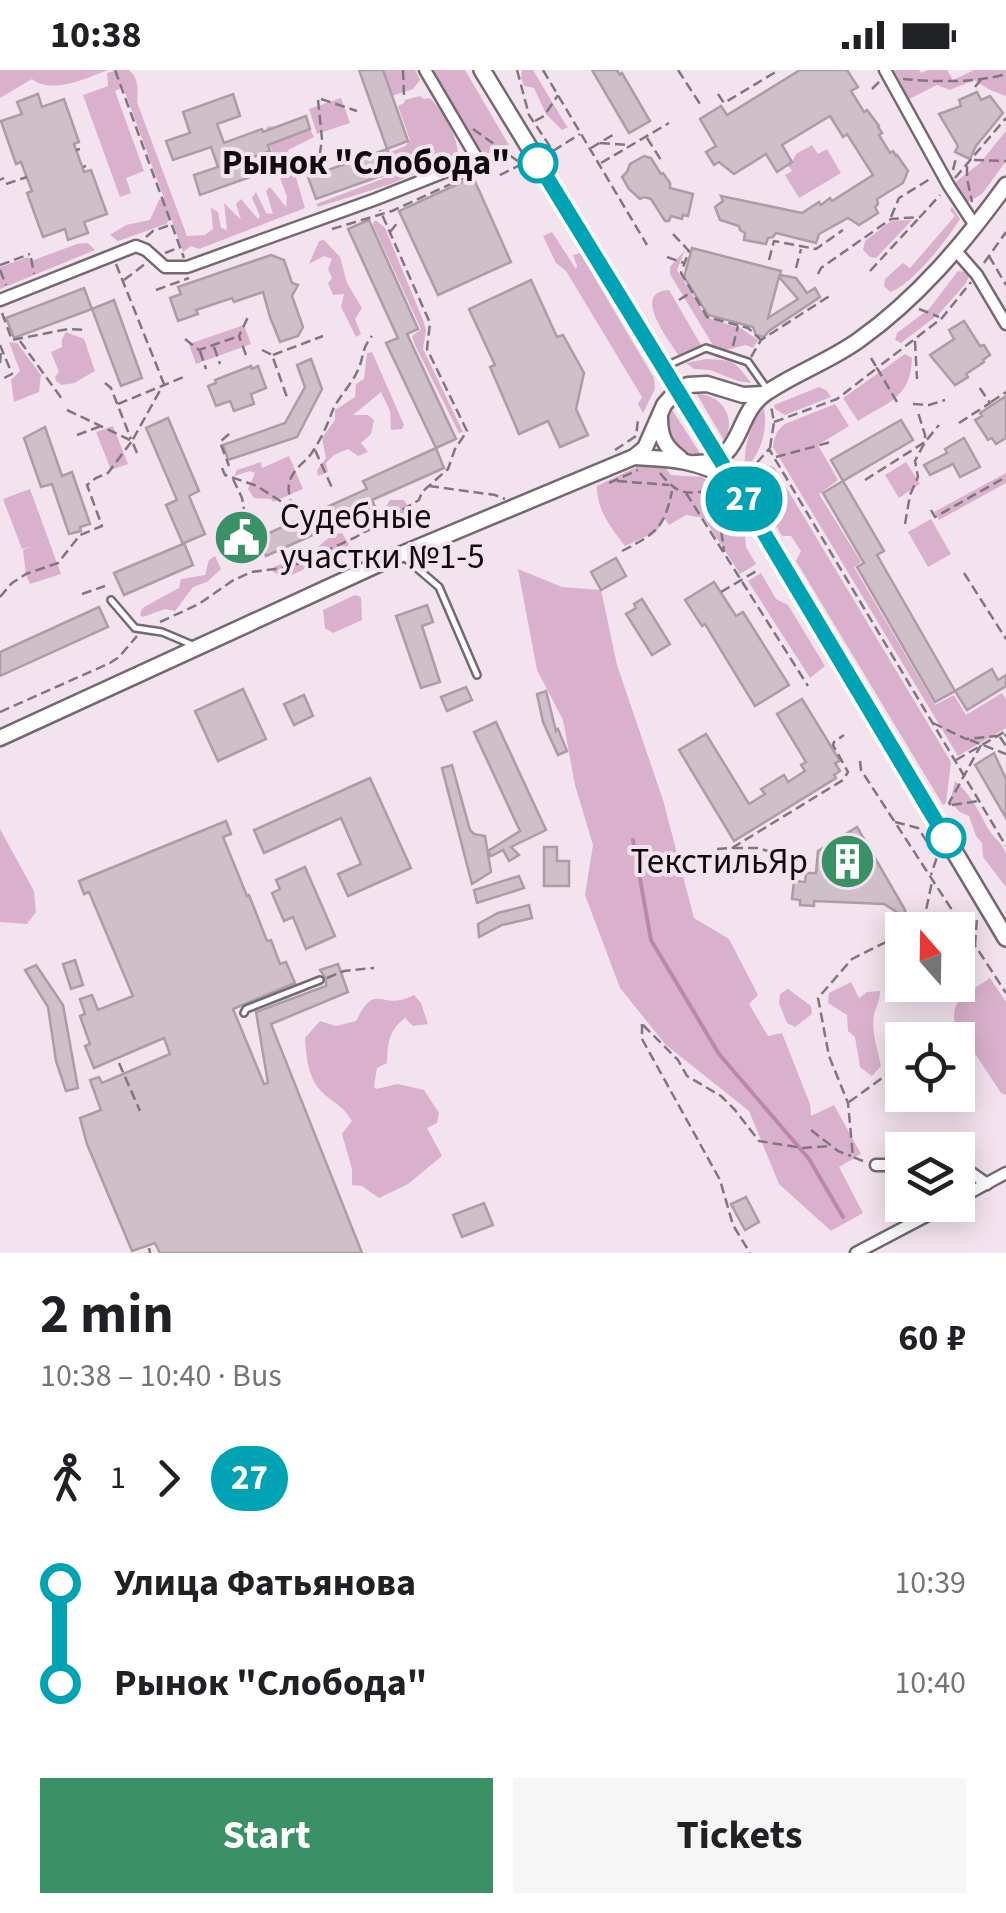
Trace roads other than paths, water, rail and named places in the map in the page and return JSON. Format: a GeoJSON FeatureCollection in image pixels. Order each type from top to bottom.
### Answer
{"type":"FeatureCollection","features":[{"type":"Feature","properties":{"kind":"main road"},"geometry":{"type":"LineString","coordinates":[[482,70],[662,367],[720,458],[740,477],[1006,938]]}},
{"type":"Feature","properties":{"kind":"street"},"geometry":{"type":"LineString","coordinates":[[3,301],[136,246],[165,267],[189,273],[467,163],[475,155],[425,70]]}},
{"type":"Feature","properties":{"kind":"street"},"geometry":{"type":"LineString","coordinates":[[887,74],[948,186],[976,227]]}},
{"type":"Feature","properties":{"kind":"street"},"geometry":{"type":"LineString","coordinates":[[695,464],[711,462],[728,453],[749,411],[766,393],[859,340],[904,302],[956,251],[1006,185]]}},
{"type":"Feature","properties":{"kind":"street"},"geometry":{"type":"LineString","coordinates":[[956,251],[977,275],[1006,324]]}},
{"type":"Feature","properties":{"kind":"street"},"geometry":{"type":"LineString","coordinates":[[662,367],[743,395],[766,393]]}},
{"type":"Feature","properties":{"kind":"street"},"geometry":{"type":"LineString","coordinates":[[662,367],[666,384],[660,431],[665,444],[680,458],[740,477]]}},
{"type":"Feature","properties":{"kind":"street"},"geometry":{"type":"LineString","coordinates":[[636,464],[677,390],[688,385],[712,386],[732,399],[739,414],[733,456],[740,477]]}},
{"type":"Feature","properties":{"kind":"street"},"geometry":{"type":"LineString","coordinates":[[0,738],[401,554],[520,505],[636,464],[680,458]]}},
{"type":"Feature","properties":{"kind":"street"},"geometry":{"type":"LineString","coordinates":[[876,1165],[885,1165]]}},
{"type":"Feature","properties":{"kind":"street"},"geometry":{"type":"LineString","coordinates":[[975,1190],[1006,1173]]}},
{"type":"Feature","properties":{"kind":"street"},"geometry":{"type":"LineString","coordinates":[[975,1176],[987,1184]]}},
{"type":"Feature","properties":{"kind":"street"},"geometry":{"type":"LineString","coordinates":[[856,1253],[915,1222]]}},
{"type":"Feature","properties":{"kind":"lane"},"geometry":{"type":"LineString","coordinates":[[662,367],[706,348],[748,362],[766,393]]}},
{"type":"Feature","properties":{"kind":"lane"},"geometry":{"type":"LineString","coordinates":[[401,554],[439,586],[477,674]]}},
{"type":"Feature","properties":{"kind":"lane"},"geometry":{"type":"LineString","coordinates":[[111,600],[136,628],[162,632],[198,648]]}},
{"type":"Feature","properties":{"kind":"lane"},"geometry":{"type":"LineString","coordinates":[[244,1013],[320,980]]}},
{"type":"Feature","properties":{"kind":"waterway"},"geometry":{"type":"LineString","coordinates":[[633,840],[651,940],[719,1054],[809,1159],[843,1217]]}},
{"type":"Feature","properties":{"kind":"place","name":"Рынок \"Слобода\""},"geometry":{"type":"Point","coordinates":[538,163]}},
{"type":"Feature","properties":{"kind":"place","name":"Судебные участки №1-5"},"geometry":{"type":"Point","coordinates":[241,537]}},
{"type":"Feature","properties":{"kind":"place","name":"ТекстильЯр"},"geometry":{"type":"Point","coordinates":[847,862]}}]}
